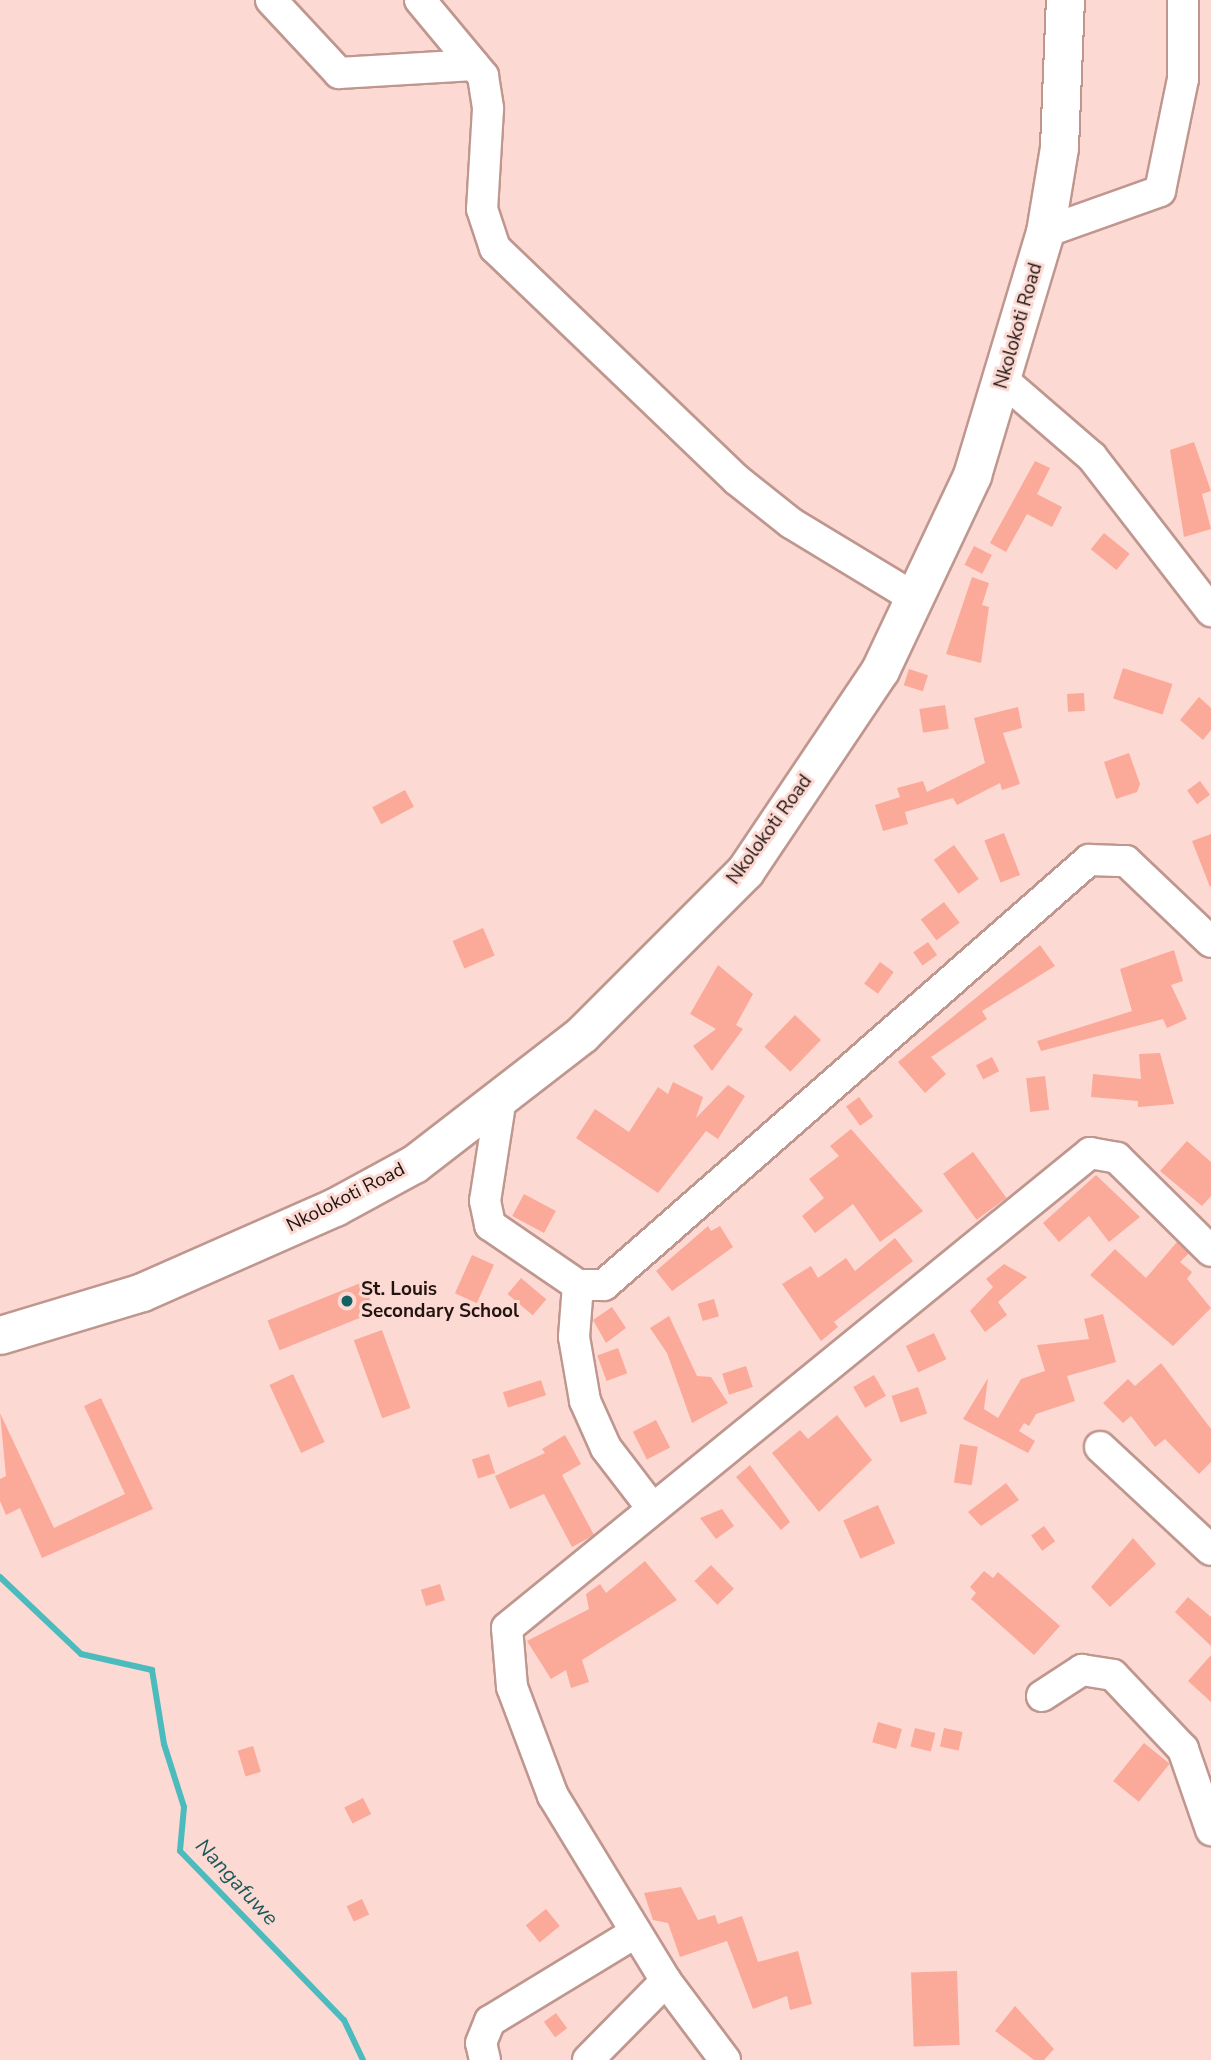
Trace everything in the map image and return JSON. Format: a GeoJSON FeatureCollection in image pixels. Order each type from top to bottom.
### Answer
{"type":"FeatureCollection","features":[{"type":"Feature","properties":{"kind":"main road","name":"Nkolokoti Road"},"geometry":{"type":"LineString","coordinates":[[0,1335],[142,1292],[335,1207],[414,1164],[582,1034],[745,871],[880,670],[972,475],[1004,381],[1045,232],[1059,147],[1065,0]]}},
{"type":"Feature","properties":{"kind":"street"},"geometry":{"type":"LineString","coordinates":[[271,0],[339,73],[474,65]]}},
{"type":"Feature","properties":{"kind":"street"},"geometry":{"type":"LineString","coordinates":[[420,0],[474,65],[487,92],[482,209],[495,248],[737,480],[791,523],[913,597]]}},
{"type":"Feature","properties":{"kind":"street"},"geometry":{"type":"LineString","coordinates":[[1045,232],[1160,191],[1183,79],[1183,0]]}},
{"type":"Feature","properties":{"kind":"street"},"geometry":{"type":"LineString","coordinates":[[1004,381],[1092,457],[1211,611]]}},
{"type":"Feature","properties":{"kind":"street"},"geometry":{"type":"LineString","coordinates":[[501,1098],[485,1201],[490,1225],[578,1285],[604,1285],[1089,860],[1126,861],[1211,942]]}},
{"type":"Feature","properties":{"kind":"street"},"geometry":{"type":"LineString","coordinates":[[725,2060],[666,1981],[635,1933],[530,1749],[504,1644],[514,1617],[1090,1153],[1118,1158],[1211,1251]]}},
{"type":"Feature","properties":{"kind":"street"},"geometry":{"type":"LineString","coordinates":[[578,1285],[574,1337],[585,1401],[606,1448],[652,1508]]}},
{"type":"Feature","properties":{"kind":"street"},"geometry":{"type":"LineString","coordinates":[[1100,1447],[1211,1550]]}},
{"type":"Feature","properties":{"kind":"street"},"geometry":{"type":"LineString","coordinates":[[1042,1696],[1082,1670],[1113,1675],[1183,1749],[1211,1830]]}},
{"type":"Feature","properties":{"kind":"street"},"geometry":{"type":"LineString","coordinates":[[485,2060],[481,2043],[490,2021],[635,1933]]}},
{"type":"Feature","properties":{"kind":"street"},"geometry":{"type":"LineString","coordinates":[[588,2060],[666,1981]]}},
{"type":"Feature","properties":{"kind":"building"},"geometry":{"type":"Polygon","coordinates":[[[1194,442],[1211,491],[1202,494],[1211,529],[1184,537],[1170,450],[1194,442]]]}},
{"type":"Feature","properties":{"kind":"building"},"geometry":{"type":"Polygon","coordinates":[[[1035,461],[1050,468],[1037,494],[1062,507],[1052,527],[1027,514],[1006,552],[990,543],[1035,461]]]}},
{"type":"Feature","properties":{"kind":"building"},"geometry":{"type":"Polygon","coordinates":[[[1104,533],[1130,554],[1116,570],[1091,549],[1104,533]]]}},
{"type":"Feature","properties":{"kind":"building"},"geometry":{"type":"Polygon","coordinates":[[[974,546],[992,555],[982,574],[964,565],[974,546]]]}},
{"type":"Feature","properties":{"kind":"building"},"geometry":{"type":"Polygon","coordinates":[[[972,577],[989,583],[982,605],[989,607],[981,663],[946,654],[972,577]]]}},
{"type":"Feature","properties":{"kind":"building"},"geometry":{"type":"Polygon","coordinates":[[[1123,668],[1172,684],[1163,715],[1113,698],[1123,668]]]}},
{"type":"Feature","properties":{"kind":"building"},"geometry":{"type":"Polygon","coordinates":[[[909,669],[928,675],[923,691],[904,685],[909,669]]]}},
{"type":"Feature","properties":{"kind":"building"},"geometry":{"type":"Polygon","coordinates":[[[1084,693],[1085,711],[1068,712],[1067,694],[1084,693]]]}},
{"type":"Feature","properties":{"kind":"building"},"geometry":{"type":"Polygon","coordinates":[[[1199,697],[1211,708],[1211,730],[1203,740],[1180,720],[1199,697]]]}},
{"type":"Feature","properties":{"kind":"building"},"geometry":{"type":"Polygon","coordinates":[[[945,705],[949,729],[923,733],[919,709],[945,705]]]}},
{"type":"Feature","properties":{"kind":"building"},"geometry":{"type":"Polygon","coordinates":[[[1018,707],[1022,728],[1003,733],[1020,784],[1002,790],[1000,783],[957,805],[953,798],[905,812],[908,824],[883,831],[875,805],[900,797],[897,788],[923,781],[927,792],[985,763],[974,718],[1018,707]]]}},
{"type":"Feature","properties":{"kind":"building"},"geometry":{"type":"Polygon","coordinates":[[[1129,753],[1140,784],[1137,792],[1116,799],[1104,762],[1129,753]]]}},
{"type":"Feature","properties":{"kind":"building"},"geometry":{"type":"Polygon","coordinates":[[[1200,781],[1210,795],[1197,804],[1187,790],[1200,781]]]}},
{"type":"Feature","properties":{"kind":"building"},"geometry":{"type":"Polygon","coordinates":[[[405,790],[414,807],[381,824],[372,807],[405,790]]]}},
{"type":"Feature","properties":{"kind":"building"},"geometry":{"type":"Polygon","coordinates":[[[1004,833],[1020,875],[1001,883],[984,841],[1004,833]]]}},
{"type":"Feature","properties":{"kind":"building"},"geometry":{"type":"Polygon","coordinates":[[[1211,834],[1211,886],[1210,887],[1192,841],[1211,834]]]}},
{"type":"Feature","properties":{"kind":"building"},"geometry":{"type":"Polygon","coordinates":[[[954,845],[979,879],[958,894],[934,860],[954,845]]]}},
{"type":"Feature","properties":{"kind":"building"},"geometry":{"type":"Polygon","coordinates":[[[944,902],[960,923],[936,940],[921,919],[944,902]]]}},
{"type":"Feature","properties":{"kind":"building"},"geometry":{"type":"Polygon","coordinates":[[[483,928],[495,956],[464,969],[453,941],[483,928]]]}},
{"type":"Feature","properties":{"kind":"building"},"geometry":{"type":"Polygon","coordinates":[[[928,942],[937,955],[922,965],[913,952],[928,942]]]}},
{"type":"Feature","properties":{"kind":"building"},"geometry":{"type":"Polygon","coordinates":[[[1040,945],[1055,966],[982,1011],[987,1019],[931,1057],[946,1074],[925,1093],[898,1062],[1040,945]]]}},
{"type":"Feature","properties":{"kind":"building"},"geometry":{"type":"Polygon","coordinates":[[[1174,950],[1183,981],[1171,985],[1187,1019],[1167,1028],[1163,1019],[1041,1051],[1037,1041],[1132,1011],[1120,969],[1174,950]]]}},
{"type":"Feature","properties":{"kind":"building"},"geometry":{"type":"Polygon","coordinates":[[[880,962],[894,972],[878,994],[864,984],[880,962]]]}},
{"type":"Feature","properties":{"kind":"building"},"geometry":{"type":"Polygon","coordinates":[[[718,965],[753,994],[736,1025],[743,1029],[712,1071],[693,1046],[716,1029],[690,1014],[718,965]]]}},
{"type":"Feature","properties":{"kind":"building"},"geometry":{"type":"Polygon","coordinates":[[[795,1015],[821,1040],[790,1072],[764,1047],[795,1015]]]}},
{"type":"Feature","properties":{"kind":"building"},"geometry":{"type":"Polygon","coordinates":[[[1160,1053],[1174,1104],[1138,1107],[1138,1101],[1091,1097],[1093,1074],[1141,1079],[1139,1054],[1160,1053]]]}},
{"type":"Feature","properties":{"kind":"building"},"geometry":{"type":"Polygon","coordinates":[[[992,1057],[999,1071],[983,1079],[976,1065],[992,1057]]]}},
{"type":"Feature","properties":{"kind":"building"},"geometry":{"type":"Polygon","coordinates":[[[1045,1076],[1049,1110],[1030,1112],[1026,1078],[1045,1076]]]}},
{"type":"Feature","properties":{"kind":"building"},"geometry":{"type":"Polygon","coordinates":[[[673,1082],[703,1097],[696,1118],[728,1085],[745,1096],[718,1139],[706,1131],[658,1193],[576,1138],[595,1109],[629,1132],[658,1087],[668,1094],[673,1082]]]}},
{"type":"Feature","properties":{"kind":"building"},"geometry":{"type":"Polygon","coordinates":[[[859,1097],[873,1116],[860,1126],[846,1106],[859,1097]]]}},
{"type":"Feature","properties":{"kind":"building"},"geometry":{"type":"Polygon","coordinates":[[[851,1129],[923,1211],[880,1242],[853,1204],[815,1233],[802,1216],[824,1198],[809,1179],[839,1156],[830,1146],[851,1129]]]}},
{"type":"Feature","properties":{"kind":"building"},"geometry":{"type":"Polygon","coordinates":[[[1187,1141],[1211,1162],[1211,1196],[1202,1206],[1160,1171],[1187,1141]]]}},
{"type":"Feature","properties":{"kind":"building"},"geometry":{"type":"Polygon","coordinates":[[[973,1152],[1007,1198],[977,1220],[943,1174],[973,1152]]]}},
{"type":"Feature","properties":{"kind":"building"},"geometry":{"type":"Polygon","coordinates":[[[1096,1175],[1140,1217],[1109,1242],[1089,1216],[1059,1242],[1043,1223],[1096,1175]]]}},
{"type":"Feature","properties":{"kind":"building"},"geometry":{"type":"Polygon","coordinates":[[[524,1194],[556,1211],[544,1233],[512,1216],[524,1194]]]}},
{"type":"Feature","properties":{"kind":"building"},"geometry":{"type":"Polygon","coordinates":[[[708,1226],[711,1231],[720,1226],[733,1247],[672,1291],[656,1271],[708,1226]]]}},
{"type":"Feature","properties":{"kind":"building"},"geometry":{"type":"Polygon","coordinates":[[[895,1238],[913,1261],[834,1322],[838,1327],[821,1341],[782,1284],[811,1266],[818,1278],[846,1258],[855,1271],[895,1238]]]}},
{"type":"Feature","properties":{"kind":"building"},"geometry":{"type":"Polygon","coordinates":[[[1177,1242],[1189,1253],[1180,1262],[1192,1272],[1187,1279],[1211,1308],[1173,1346],[1090,1275],[1115,1249],[1146,1278],[1177,1242]]]}},
{"type":"Feature","properties":{"kind":"building"},"geometry":{"type":"Polygon","coordinates":[[[472,1255],[494,1265],[477,1303],[455,1293],[472,1255]]]}},
{"type":"Feature","properties":{"kind":"building"},"geometry":{"type":"Polygon","coordinates":[[[1004,1264],[1027,1277],[998,1302],[1007,1315],[985,1332],[970,1311],[993,1287],[986,1279],[1004,1264]]]}},
{"type":"Feature","properties":{"kind":"building"},"geometry":{"type":"Polygon","coordinates":[[[521,1278],[546,1299],[533,1315],[508,1294],[521,1278]]]}},
{"type":"Feature","properties":{"kind":"building"},"geometry":{"type":"Polygon","coordinates":[[[363,1282],[375,1312],[279,1350],[268,1321],[363,1282]]]}},
{"type":"Feature","properties":{"kind":"building"},"geometry":{"type":"Polygon","coordinates":[[[714,1299],[719,1316],[703,1321],[698,1304],[714,1299]]]}},
{"type":"Feature","properties":{"kind":"building"},"geometry":{"type":"Polygon","coordinates":[[[612,1307],[626,1328],[606,1343],[593,1320],[612,1307]]]}},
{"type":"Feature","properties":{"kind":"building"},"geometry":{"type":"Polygon","coordinates":[[[1103,1314],[1116,1362],[1067,1376],[1075,1401],[1036,1414],[1029,1426],[1024,1423],[1019,1431],[1035,1441],[1028,1453],[963,1419],[988,1378],[984,1409],[998,1418],[1021,1379],[1045,1371],[1037,1345],[1089,1339],[1084,1319],[1103,1314]]]}},
{"type":"Feature","properties":{"kind":"building"},"geometry":{"type":"Polygon","coordinates":[[[669,1316],[697,1376],[711,1377],[728,1403],[692,1423],[667,1353],[650,1328],[669,1316]]]}},
{"type":"Feature","properties":{"kind":"building"},"geometry":{"type":"Polygon","coordinates":[[[382,1330],[410,1408],[382,1418],[354,1340],[382,1330]]]}},
{"type":"Feature","properties":{"kind":"building"},"geometry":{"type":"Polygon","coordinates":[[[934,1333],[946,1359],[918,1372],[906,1346],[934,1333]]]}},
{"type":"Feature","properties":{"kind":"building"},"geometry":{"type":"Polygon","coordinates":[[[618,1348],[627,1373],[607,1381],[597,1356],[618,1348]]]}},
{"type":"Feature","properties":{"kind":"building"},"geometry":{"type":"Polygon","coordinates":[[[1161,1363],[1211,1429],[1211,1462],[1199,1474],[1165,1439],[1155,1447],[1131,1416],[1123,1423],[1103,1403],[1128,1379],[1135,1386],[1161,1363]]]}},
{"type":"Feature","properties":{"kind":"building"},"geometry":{"type":"Polygon","coordinates":[[[746,1366],[753,1387],[729,1395],[722,1374],[746,1366]]]}},
{"type":"Feature","properties":{"kind":"building"},"geometry":{"type":"Polygon","coordinates":[[[293,1374],[325,1442],[301,1453],[269,1385],[293,1374]]]}},
{"type":"Feature","properties":{"kind":"building"},"geometry":{"type":"Polygon","coordinates":[[[874,1375],[886,1396],[865,1408],[853,1387],[874,1375]]]}},
{"type":"Feature","properties":{"kind":"building"},"geometry":{"type":"Polygon","coordinates":[[[541,1380],[546,1395],[508,1408],[503,1392],[541,1380]]]}},
{"type":"Feature","properties":{"kind":"building"},"geometry":{"type":"Polygon","coordinates":[[[918,1387],[927,1413],[901,1423],[892,1396],[918,1387]]]}},
{"type":"Feature","properties":{"kind":"building"},"geometry":{"type":"Polygon","coordinates":[[[101,1398],[153,1509],[42,1558],[20,1508],[6,1515],[0,1501],[0,1479],[6,1476],[0,1413],[54,1528],[125,1494],[84,1406],[101,1398]]]}},
{"type":"Feature","properties":{"kind":"building"},"geometry":{"type":"Polygon","coordinates":[[[837,1415],[872,1460],[819,1512],[772,1453],[800,1430],[808,1439],[837,1415]]]}},
{"type":"Feature","properties":{"kind":"building"},"geometry":{"type":"Polygon","coordinates":[[[656,1420],[670,1448],[647,1459],[633,1432],[656,1420]]]}},
{"type":"Feature","properties":{"kind":"building"},"geometry":{"type":"Polygon","coordinates":[[[565,1435],[581,1464],[562,1475],[594,1535],[572,1547],[544,1494],[510,1509],[495,1476],[545,1453],[542,1449],[565,1435]]]}},
{"type":"Feature","properties":{"kind":"building"},"geometry":{"type":"Polygon","coordinates":[[[960,1444],[978,1447],[972,1485],[954,1483],[960,1444]]]}},
{"type":"Feature","properties":{"kind":"building"},"geometry":{"type":"Polygon","coordinates":[[[489,1454],[495,1473],[478,1479],[472,1460],[489,1454]]]}},
{"type":"Feature","properties":{"kind":"building"},"geometry":{"type":"Polygon","coordinates":[[[750,1465],[790,1522],[781,1530],[736,1477],[750,1465]]]}},
{"type":"Feature","properties":{"kind":"building"},"geometry":{"type":"Polygon","coordinates":[[[1006,1483],[1019,1500],[981,1526],[968,1512],[1006,1483]]]}},
{"type":"Feature","properties":{"kind":"building"},"geometry":{"type":"Polygon","coordinates":[[[878,1505],[895,1543],[860,1559],[843,1520],[878,1505]]]}},
{"type":"Feature","properties":{"kind":"building"},"geometry":{"type":"Polygon","coordinates":[[[722,1509],[734,1526],[716,1539],[700,1518],[722,1509]]]}},
{"type":"Feature","properties":{"kind":"building"},"geometry":{"type":"Polygon","coordinates":[[[1044,1526],[1055,1541],[1042,1551],[1031,1535],[1044,1526]]]}},
{"type":"Feature","properties":{"kind":"building"},"geometry":{"type":"Polygon","coordinates":[[[1133,1538],[1156,1564],[1110,1607],[1091,1587],[1133,1538]]]}},
{"type":"Feature","properties":{"kind":"building"},"geometry":{"type":"Polygon","coordinates":[[[645,1561],[677,1600],[582,1660],[589,1682],[571,1688],[566,1670],[551,1679],[527,1641],[589,1609],[586,1594],[600,1584],[606,1593],[645,1561]]]}},
{"type":"Feature","properties":{"kind":"building"},"geometry":{"type":"Polygon","coordinates":[[[711,1565],[734,1589],[717,1605],[694,1581],[711,1565]]]}},
{"type":"Feature","properties":{"kind":"building"},"geometry":{"type":"Polygon","coordinates":[[[984,1571],[993,1578],[998,1572],[1060,1626],[1034,1655],[971,1599],[976,1593],[970,1587],[984,1571]]]}},
{"type":"Feature","properties":{"kind":"building"},"geometry":{"type":"Polygon","coordinates":[[[440,1584],[445,1600],[426,1606],[421,1590],[440,1584]]]}},
{"type":"Feature","properties":{"kind":"building"},"geometry":{"type":"Polygon","coordinates":[[[1188,1597],[1211,1617],[1211,1646],[1175,1612],[1188,1597]]]}},
{"type":"Feature","properties":{"kind":"building"},"geometry":{"type":"Polygon","coordinates":[[[1211,1655],[1211,1702],[1188,1681],[1211,1655]]]}},
{"type":"Feature","properties":{"kind":"building"},"geometry":{"type":"Polygon","coordinates":[[[878,1722],[902,1729],[896,1749],[872,1742],[878,1722]]]}},
{"type":"Feature","properties":{"kind":"building"},"geometry":{"type":"Polygon","coordinates":[[[915,1728],[935,1733],[931,1752],[910,1746],[915,1728]]]}},
{"type":"Feature","properties":{"kind":"building"},"geometry":{"type":"Polygon","coordinates":[[[944,1728],[963,1732],[959,1751],[940,1747],[944,1728]]]}},
{"type":"Feature","properties":{"kind":"building"},"geometry":{"type":"Polygon","coordinates":[[[1144,1743],[1170,1764],[1139,1802],[1113,1781],[1144,1743]]]}},
{"type":"Feature","properties":{"kind":"building"},"geometry":{"type":"Polygon","coordinates":[[[253,1746],[261,1772],[246,1776],[238,1751],[253,1746]]]}},
{"type":"Feature","properties":{"kind":"building"},"geometry":{"type":"Polygon","coordinates":[[[363,1798],[371,1814],[352,1824],[344,1808],[363,1798]]]}},
{"type":"Feature","properties":{"kind":"building"},"geometry":{"type":"Polygon","coordinates":[[[681,1887],[698,1920],[715,1915],[718,1924],[742,1916],[758,1962],[798,1951],[812,2004],[790,2010],[787,1996],[753,2009],[727,1941],[680,1957],[668,1923],[653,1920],[644,1893],[681,1887]]]}},
{"type":"Feature","properties":{"kind":"building"},"geometry":{"type":"Polygon","coordinates":[[[362,1899],[369,1914],[354,1922],[347,1906],[362,1899]]]}},
{"type":"Feature","properties":{"kind":"building"},"geometry":{"type":"Polygon","coordinates":[[[546,1909],[560,1926],[540,1942],[526,1925],[546,1909]]]}},
{"type":"Feature","properties":{"kind":"building"},"geometry":{"type":"Polygon","coordinates":[[[957,1971],[960,2045],[914,2047],[911,1973],[957,1971]]]}},
{"type":"Feature","properties":{"kind":"building"},"geometry":{"type":"Polygon","coordinates":[[[1015,2006],[1054,2049],[1044,2060],[1034,2060],[995,2031],[1015,2006]]]}},
{"type":"Feature","properties":{"kind":"building"},"geometry":{"type":"Polygon","coordinates":[[[556,2013],[567,2028],[555,2037],[544,2022],[556,2013]]]}},
{"type":"Feature","properties":{"kind":"waterway","name":"Nangafuwe"},"geometry":{"type":"LineString","coordinates":[[0,1577],[81,1654],[152,1670],[164,1744],[184,1807],[180,1851],[344,2020],[363,2060]]}},
{"type":"Feature","properties":{"kind":"place","name":"St. Louis Secondary School"},"geometry":{"type":"Point","coordinates":[347,1301]}}]}
